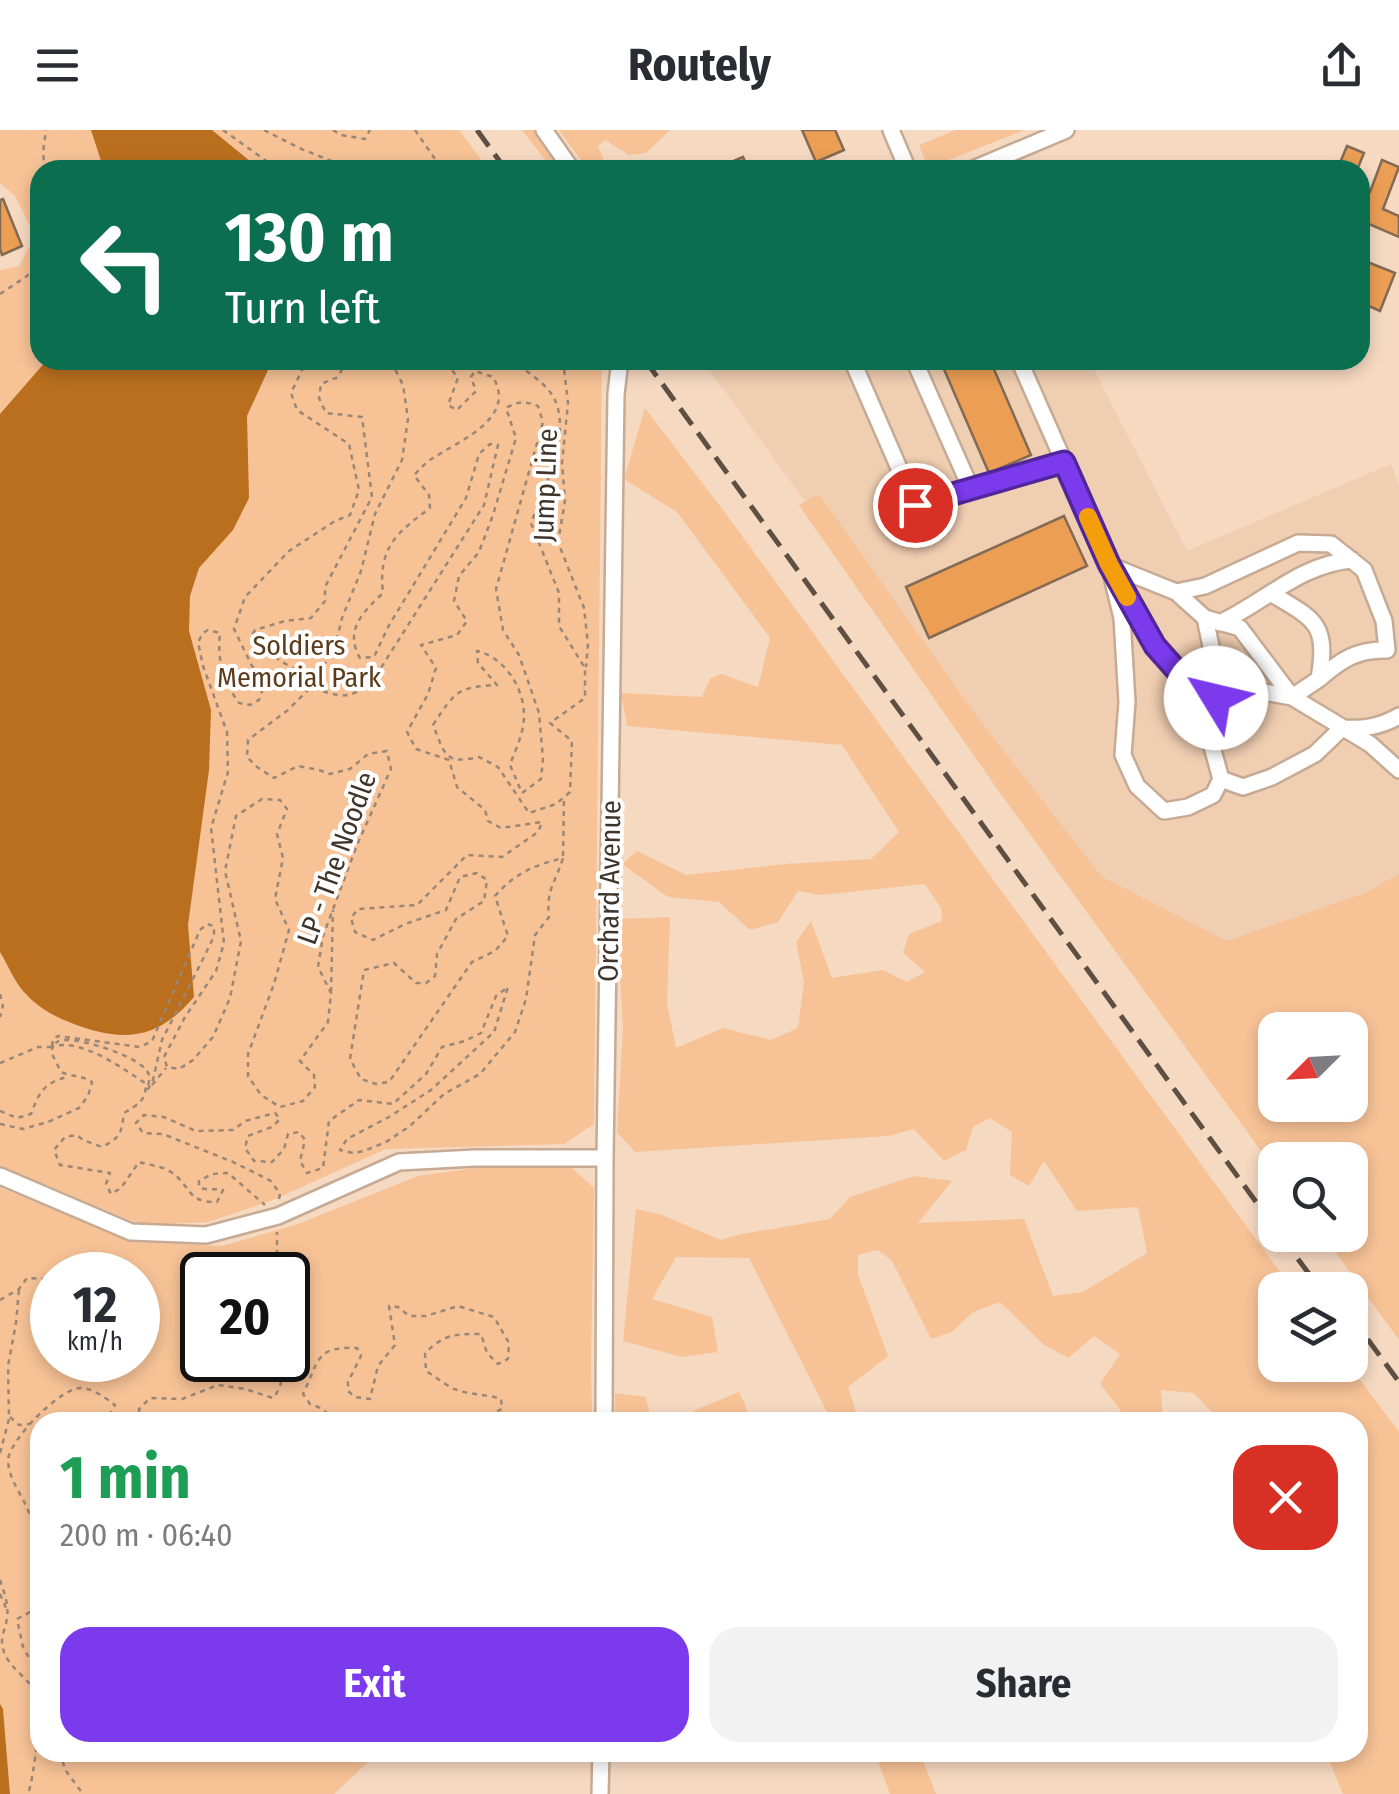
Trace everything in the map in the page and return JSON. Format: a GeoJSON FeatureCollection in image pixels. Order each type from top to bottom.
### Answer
{"type":"FeatureCollection","features":[{"type":"Feature","properties":{"kind":"street"},"geometry":{"type":"LineString","coordinates":[[544,130],[565,160]]}},
{"type":"Feature","properties":{"kind":"street"},"geometry":{"type":"LineString","coordinates":[[891,130],[904,160]]}},
{"type":"Feature","properties":{"kind":"street"},"geometry":{"type":"LineString","coordinates":[[995,160],[1066,130]]}},
{"type":"Feature","properties":{"kind":"street","name":"Orchard Avenue"},"geometry":{"type":"LineString","coordinates":[[604,1412],[619,370]]}},
{"type":"Feature","properties":{"kind":"street"},"geometry":{"type":"LineString","coordinates":[[856,370],[915,505],[1064,462]]}},
{"type":"Feature","properties":{"kind":"street"},"geometry":{"type":"LineString","coordinates":[[918,370],[971,489]]}},
{"type":"Feature","properties":{"kind":"street"},"geometry":{"type":"LineString","coordinates":[[1023,370],[1109,564],[1155,646],[1188,683],[1216,698],[1253,690],[1292,697],[1340,660],[1369,649],[1387,650]]}},
{"type":"Feature","properties":{"kind":"street"},"geometry":{"type":"LineString","coordinates":[[1176,592],[1205,586],[1298,543],[1331,544],[1364,570],[1384,621],[1387,650],[1399,665]]}},
{"type":"Feature","properties":{"kind":"street"},"geometry":{"type":"LineString","coordinates":[[1212,620],[1272,594],[1307,571],[1330,562],[1352,560]]}},
{"type":"Feature","properties":{"kind":"street"},"geometry":{"type":"LineString","coordinates":[[1109,564],[1176,592],[1212,620],[1240,628],[1292,697],[1370,744],[1399,770]]}},
{"type":"Feature","properties":{"kind":"street"},"geometry":{"type":"LineString","coordinates":[[1109,564],[1122,618],[1127,702],[1123,755],[1137,786],[1164,812],[1188,807],[1212,795],[1221,778],[1206,711],[1216,698],[1219,684],[1212,620]]}},
{"type":"Feature","properties":{"kind":"street"},"geometry":{"type":"LineString","coordinates":[[1272,594],[1312,618],[1324,649],[1318,679]]}},
{"type":"Feature","properties":{"kind":"street"},"geometry":{"type":"LineString","coordinates":[[1221,778],[1243,787],[1272,777],[1316,754],[1342,728],[1366,729],[1399,716]]}},
{"type":"Feature","properties":{"kind":"street"},"geometry":{"type":"LineString","coordinates":[[0,1176],[131,1232],[206,1235],[278,1216],[399,1162],[605,1158]]}},
{"type":"Feature","properties":{"kind":"street"},"geometry":{"type":"LineString","coordinates":[[600,1794],[601,1762]]}},
{"type":"Feature","properties":{"kind":"path"},"geometry":{"type":"LineString","coordinates":[[44,160],[46,130]]}},
{"type":"Feature","properties":{"kind":"path"},"geometry":{"type":"LineString","coordinates":[[223,130],[265,160]]}},
{"type":"Feature","properties":{"kind":"path"},"geometry":{"type":"LineString","coordinates":[[264,130],[329,160]]}},
{"type":"Feature","properties":{"kind":"path"},"geometry":{"type":"LineString","coordinates":[[333,130],[365,139],[370,130]]}},
{"type":"Feature","properties":{"kind":"path"},"geometry":{"type":"LineString","coordinates":[[415,130],[435,160]]}},
{"type":"Feature","properties":{"kind":"path"},"geometry":{"type":"LineString","coordinates":[[0,294],[30,273]]}},
{"type":"Feature","properties":{"kind":"path"},"geometry":{"type":"LineString","coordinates":[[147,1092],[167,1067],[164,1056],[170,1042],[216,971],[224,943],[211,828],[228,772],[227,732],[198,642],[203,632],[220,633],[220,664],[228,688],[239,703],[260,700],[264,683],[234,630],[245,597],[288,551],[350,515],[359,490],[349,444],[297,410],[292,393],[302,370]]}},
{"type":"Feature","properties":{"kind":"path"},"geometry":{"type":"LineString","coordinates":[[342,370],[338,377],[321,384],[319,398],[326,413],[362,418],[372,497],[325,588],[325,601],[311,618],[254,630],[251,637],[257,646],[310,679],[332,655],[361,571],[375,514],[402,460],[408,419],[403,385],[396,370]]}},
{"type":"Feature","properties":{"kind":"path","name":"LP - The Noodle"},"geometry":{"type":"LineString","coordinates":[[167,1067],[179,1069],[193,1060],[212,1038],[230,998],[241,941],[225,871],[236,816],[262,799],[280,800],[287,809],[278,834],[283,858],[275,899],[289,930],[248,1054],[248,1076],[262,1095],[280,1107],[304,1101],[315,1087],[314,1075],[300,1061],[328,1022],[331,993],[318,967],[322,936],[392,769],[386,751],[368,754],[340,772],[330,774],[298,766],[274,778],[247,757],[248,740],[311,687],[337,696],[357,693],[372,682],[484,505],[498,446],[490,444],[479,454],[466,498],[374,657],[360,658],[352,645],[355,626],[383,593],[381,575],[392,538],[430,508],[429,495],[414,474],[428,460],[488,422],[500,404],[499,387],[493,376],[475,371],[472,377],[476,391],[457,410],[448,405],[458,378],[452,370]]}},
{"type":"Feature","properties":{"kind":"path"},"geometry":{"type":"LineString","coordinates":[[277,1252],[280,1194],[271,1180],[163,1134],[143,1133],[136,1123],[144,1115],[164,1117],[196,1131],[234,1130],[246,1121],[275,1113],[280,1119],[272,1128],[248,1136],[245,1148],[254,1161],[272,1162],[284,1149],[288,1134],[299,1132],[305,1140],[300,1161],[308,1173],[323,1168],[330,1121],[360,1100],[393,1104],[426,1074],[442,1047],[481,1033],[496,996],[508,987],[494,1032],[431,1090],[347,1140],[340,1150],[364,1152],[386,1142],[444,1094],[480,1074],[515,1032],[526,999],[534,936],[549,917],[547,894],[563,858],[564,798],[570,792],[572,741],[550,723],[585,698],[586,668],[559,626],[559,593],[531,522],[548,481],[561,430],[559,412],[551,392],[525,370]]}},
{"type":"Feature","properties":{"kind":"path","name":"Jump Line"},"geometry":{"type":"LineString","coordinates":[[564,370],[568,403],[562,463],[565,500],[558,542],[584,608],[586,668]]}},
{"type":"Feature","properties":{"kind":"path","name":"LP - The Noodle"},"geometry":{"type":"LineString","coordinates":[[563,858],[535,865],[509,880],[495,896],[508,936],[495,951],[472,962],[389,1082],[376,1084],[361,1079],[350,1059],[364,970],[394,963],[416,983],[426,983],[435,976],[437,954],[456,919],[484,901],[487,880],[477,873],[460,878],[446,910],[372,940],[355,932],[351,918],[358,909],[372,906],[417,905],[467,855],[502,856],[538,832],[542,822],[501,828],[488,821],[485,810],[456,787],[449,760],[416,749],[408,732],[428,694],[436,668],[421,645],[458,635],[467,621],[454,601],[456,588],[478,552],[493,516],[516,438],[506,408],[516,402],[538,406],[543,422],[496,590],[503,630],[519,655],[538,713],[544,759],[540,780],[522,793],[510,765],[524,725],[523,696],[491,654],[478,651],[478,664],[498,685],[468,686],[451,698],[432,725],[445,754],[460,761],[479,757],[498,767],[528,813],[564,798]]}},
{"type":"Feature","properties":{"kind":"path"},"geometry":{"type":"LineString","coordinates":[[331,993],[333,908]]}},
{"type":"Feature","properties":{"kind":"path"},"geometry":{"type":"LineString","coordinates":[[70,1076],[61,1072],[56,1063],[53,1038],[140,1047],[152,1041],[200,930],[207,924],[214,926],[214,936],[162,1040],[153,1080],[142,1101],[124,1113],[117,1139],[102,1147],[77,1135],[66,1137],[54,1150],[60,1165],[110,1173],[106,1184],[112,1194],[121,1188],[139,1162],[171,1172],[194,1198],[218,1202],[223,1190],[204,1190],[198,1181],[212,1174],[228,1173],[278,1216]]}},
{"type":"Feature","properties":{"kind":"path"},"geometry":{"type":"LineString","coordinates":[[0,994],[0,1018]]}},
{"type":"Feature","properties":{"kind":"path"},"geometry":{"type":"LineString","coordinates":[[52,1047],[57,1041],[69,1039],[124,1054],[146,1070],[150,1080],[147,1092]]}},
{"type":"Feature","properties":{"kind":"path"},"geometry":{"type":"LineString","coordinates":[[0,1063],[38,1048],[63,1044],[95,1052],[145,1083],[147,1092]]}},
{"type":"Feature","properties":{"kind":"path"},"geometry":{"type":"LineString","coordinates":[[0,1111],[17,1118],[31,1114],[38,1096],[51,1081],[83,1076],[92,1082],[79,1108],[24,1129],[0,1124]]}},
{"type":"Feature","properties":{"kind":"path"},"geometry":{"type":"LineString","coordinates":[[0,1300],[30,1278]]}},
{"type":"Feature","properties":{"kind":"path"},"geometry":{"type":"LineString","coordinates":[[0,1454],[9,1417],[8,1366],[19,1289]]}},
{"type":"Feature","properties":{"kind":"path"},"geometry":{"type":"LineString","coordinates":[[325,1412],[310,1404],[303,1394],[318,1358],[336,1347],[357,1348],[361,1356],[348,1382],[348,1391],[356,1397],[370,1398],[378,1366],[395,1346],[389,1306],[398,1307],[409,1316],[426,1316],[458,1306],[494,1317],[509,1343],[508,1358],[498,1364],[487,1353],[481,1334],[460,1334],[442,1337],[425,1352],[426,1370],[460,1392],[501,1399],[502,1409],[496,1412]]}},
{"type":"Feature","properties":{"kind":"path"},"geometry":{"type":"LineString","coordinates":[[139,1412],[150,1398],[182,1399],[218,1385],[272,1398],[281,1382]]}},
{"type":"Feature","properties":{"kind":"path"},"geometry":{"type":"LineString","coordinates":[[44,1412],[72,1388],[86,1387],[115,1405],[111,1412]]}},
{"type":"Feature","properties":{"kind":"path"},"geometry":{"type":"LineString","coordinates":[[9,1417],[19,1425],[30,1424]]}},
{"type":"Feature","properties":{"kind":"path"},"geometry":{"type":"LineString","coordinates":[[30,1424],[18,1436],[8,1457],[30,1516]]}},
{"type":"Feature","properties":{"kind":"path"},"geometry":{"type":"LineString","coordinates":[[0,1580],[8,1614],[2,1641],[7,1661],[30,1684]]}},
{"type":"Feature","properties":{"kind":"path"},"geometry":{"type":"LineString","coordinates":[[0,1594],[8,1614]]}},
{"type":"Feature","properties":{"kind":"path"},"geometry":{"type":"LineString","coordinates":[[30,1612],[17,1620],[30,1658]]}},
{"type":"Feature","properties":{"kind":"path"},"geometry":{"type":"LineString","coordinates":[[28,1794],[35,1762]]}},
{"type":"Feature","properties":{"kind":"path"},"geometry":{"type":"LineString","coordinates":[[63,1762],[83,1794]]}},
{"type":"Feature","properties":{"kind":"shaded area"},"geometry":{"type":"Polygon","coordinates":[[[91,130],[212,130],[249,160],[101,160],[91,130]]]}},
{"type":"Feature","properties":{"kind":"shaded area"},"geometry":{"type":"Polygon","coordinates":[[[38,370],[268,370],[247,416],[249,498],[233,530],[199,568],[190,596],[189,631],[211,710],[209,770],[188,925],[194,997],[166,1022],[137,1034],[105,1033],[51,1014],[24,992],[0,952],[0,414],[38,370]]]}},
{"type":"Feature","properties":{"kind":"shaded area"},"geometry":{"type":"Polygon","coordinates":[[[709,370],[1094,370],[1187,551],[1391,464],[1399,486],[1399,894],[1164,994],[709,370]]]}},
{"type":"Feature","properties":{"kind":"shaded area"},"geometry":{"type":"Polygon","coordinates":[[[0,1704],[3,1709],[10,1794],[0,1794],[0,1704]]]}},
{"type":"Feature","properties":{"kind":"green space","name":"Soldiers Memorial Park"},"geometry":{"type":"Polygon","coordinates":[[[0,130],[459,130],[482,160],[30,160],[30,226],[15,196],[0,183],[0,130]]]}},
{"type":"Feature","properties":{"kind":"green space"},"geometry":{"type":"Polygon","coordinates":[[[522,130],[535,130],[557,160],[545,160],[522,130]]]}},
{"type":"Feature","properties":{"kind":"green space"},"geometry":{"type":"Polygon","coordinates":[[[559,130],[670,130],[646,153],[629,155],[605,140],[598,146],[604,160],[581,160],[559,130]]]}},
{"type":"Feature","properties":{"kind":"green space"},"geometry":{"type":"Polygon","coordinates":[[[956,130],[1024,130],[948,160],[925,160],[919,145],[956,130]]]}},
{"type":"Feature","properties":{"kind":"green space","name":"Soldiers Memorial Park"},"geometry":{"type":"Polygon","coordinates":[[[30,245],[30,370],[602,370],[594,1124],[564,1144],[386,1149],[273,1200],[209,1222],[142,1225],[0,1166],[0,270],[19,266],[30,245]]]}},
{"type":"Feature","properties":{"kind":"green space"},"geometry":{"type":"Polygon","coordinates":[[[645,408],[1258,1242],[1258,1252],[1265,1252],[1280,1272],[1258,1272],[1258,1382],[1362,1382],[1399,1432],[1399,1794],[1343,1794],[1330,1762],[1368,1762],[1368,1412],[1211,1412],[1194,1393],[1161,1390],[1163,1412],[1121,1412],[1100,1384],[1120,1354],[1094,1336],[1068,1358],[1043,1344],[1000,1302],[973,1312],[952,1332],[931,1339],[892,1261],[878,1250],[858,1255],[858,1275],[888,1356],[848,1387],[856,1412],[827,1412],[749,1258],[676,1257],[652,1299],[712,1317],[718,1352],[682,1357],[623,1341],[636,1209],[662,1215],[721,1240],[830,1219],[850,1197],[914,1176],[952,1181],[918,1223],[1024,1219],[1053,1296],[1083,1292],[1147,1253],[1138,1207],[1077,1211],[1044,1161],[1029,1186],[1010,1175],[1012,1132],[990,1118],[973,1127],[966,1150],[944,1161],[914,1129],[888,1136],[635,1152],[617,1132],[623,1027],[617,919],[670,917],[667,1003],[676,1048],[723,1028],[771,1040],[798,1028],[804,982],[796,942],[811,921],[832,978],[883,970],[907,982],[925,972],[903,953],[909,934],[942,921],[941,908],[925,884],[821,895],[798,891],[778,922],[750,930],[719,902],[668,897],[622,864],[637,851],[686,875],[871,859],[899,832],[842,745],[627,726],[621,693],[702,697],[710,679],[721,674],[758,687],[770,638],[677,512],[624,479],[645,408]]]}},
{"type":"Feature","properties":{"kind":"green space"},"geometry":{"type":"Polygon","coordinates":[[[819,494],[975,714],[1102,877],[1227,941],[1365,893],[1399,874],[1399,1340],[1368,1297],[1368,1272],[1350,1272],[1335,1252],[1368,1252],[1368,1142],[1258,1142],[1258,1147],[1000,793],[799,505],[819,494]]]}},
{"type":"Feature","properties":{"kind":"green space"},"geometry":{"type":"Polygon","coordinates":[[[503,1164],[572,1168],[594,1188],[592,1411],[30,1412],[30,1762],[368,1762],[334,1794],[10,1794],[0,1704],[0,1188],[135,1242],[222,1246],[298,1224],[418,1176],[503,1164]]]}},
{"type":"Feature","properties":{"kind":"green space"},"geometry":{"type":"Polygon","coordinates":[[[739,1392],[748,1412],[692,1412],[739,1392]]]}},
{"type":"Feature","properties":{"kind":"green space"},"geometry":{"type":"Polygon","coordinates":[[[615,1393],[646,1397],[649,1412],[615,1412],[615,1393]]]}},
{"type":"Feature","properties":{"kind":"green space"},"geometry":{"type":"Polygon","coordinates":[[[878,1762],[924,1762],[936,1794],[890,1794],[878,1762]]]}},
{"type":"Feature","properties":{"kind":"building"},"geometry":{"type":"Polygon","coordinates":[[[802,130],[835,130],[844,150],[815,160],[802,130]]]}},
{"type":"Feature","properties":{"kind":"building"},"geometry":{"type":"Polygon","coordinates":[[[1347,146],[1364,153],[1361,160],[1341,160],[1347,146]]]}},
{"type":"Feature","properties":{"kind":"building"},"geometry":{"type":"Polygon","coordinates":[[[1382,160],[1399,167],[1383,209],[1399,216],[1399,237],[1370,224],[1370,192],[1382,160]]]}},
{"type":"Feature","properties":{"kind":"building"},"geometry":{"type":"Polygon","coordinates":[[[3,199],[22,246],[2,255],[0,200],[3,199]]]}},
{"type":"Feature","properties":{"kind":"building"},"geometry":{"type":"Polygon","coordinates":[[[1370,263],[1395,273],[1380,311],[1370,306],[1370,263]]]}},
{"type":"Feature","properties":{"kind":"building"},"geometry":{"type":"Polygon","coordinates":[[[944,370],[994,370],[1031,455],[989,473],[944,370]]]}},
{"type":"Feature","properties":{"kind":"building"},"geometry":{"type":"Polygon","coordinates":[[[1064,516],[1087,566],[929,638],[906,587],[1064,516]]]}},
{"type":"Feature","properties":{"kind":"railway"},"geometry":{"type":"LineString","coordinates":[[477,130],[499,160]]}},
{"type":"Feature","properties":{"kind":"railway"},"geometry":{"type":"LineString","coordinates":[[652,370],[1258,1205]]}},
{"type":"Feature","properties":{"kind":"railway"},"geometry":{"type":"LineString","coordinates":[[1293,1252],[1308,1272]]}},
{"type":"Feature","properties":{"kind":"railway"},"geometry":{"type":"LineString","coordinates":[[1368,1340],[1399,1382]]}},
{"type":"Feature","properties":{"kind":"slow traffic"},"geometry":{"type":"LineString","coordinates":[[1088,517],[1127,597]]}},
{"type":"Feature","properties":{"kind":"route"},"geometry":{"type":"LineString","coordinates":[[915,505],[1064,462],[1109,564],[1155,646],[1188,683],[1216,698]]}}]}
